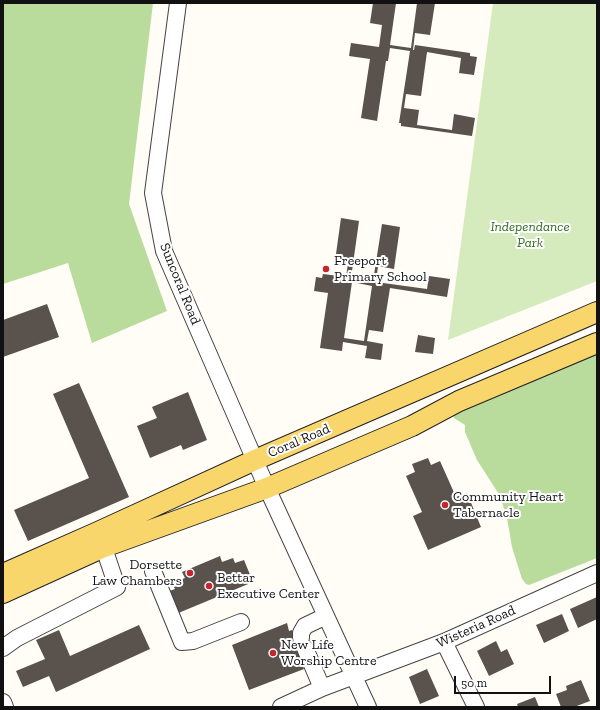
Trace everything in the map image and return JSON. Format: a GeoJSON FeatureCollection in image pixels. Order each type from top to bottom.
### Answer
{"type":"FeatureCollection","features":[{"type":"Feature","properties":{"kind":"main road","name":"Coral Road"},"geometry":{"type":"LineString","coordinates":[[3,593],[255,460],[597,312]]}},
{"type":"Feature","properties":{"kind":"main road"},"geometry":{"type":"LineString","coordinates":[[574,322],[592,346]]}},
{"type":"Feature","properties":{"kind":"main road","name":"Coral Road"},"geometry":{"type":"LineString","coordinates":[[3,574],[101,540],[267,488],[412,426],[460,401],[592,346]]}},
{"type":"Feature","properties":{"kind":"main road"},"geometry":{"type":"LineString","coordinates":[[448,376],[460,401]]}},
{"type":"Feature","properties":{"kind":"street","name":"Suncoral Road"},"geometry":{"type":"LineString","coordinates":[[178,3],[153,193],[164,251],[267,488],[368,707]]}},
{"type":"Feature","properties":{"kind":"street"},"geometry":{"type":"LineString","coordinates":[[3,648],[17,638],[117,587],[101,540]]}},
{"type":"Feature","properties":{"kind":"street"},"geometry":{"type":"LineString","coordinates":[[153,571],[182,642],[192,641],[241,622]]}},
{"type":"Feature","properties":{"kind":"street","name":"Wisteria Road"},"geometry":{"type":"LineString","coordinates":[[281,707],[322,688],[444,642],[597,573]]}},
{"type":"Feature","properties":{"kind":"street"},"geometry":{"type":"LineString","coordinates":[[322,688],[303,643],[301,633],[305,626],[326,616]]}},
{"type":"Feature","properties":{"kind":"street"},"geometry":{"type":"LineString","coordinates":[[444,642],[476,707]]}},
{"type":"Feature","properties":{"kind":"street"},"geometry":{"type":"LineString","coordinates":[[3,702],[5,707]]}},
{"type":"Feature","properties":{"kind":"green space"},"geometry":{"type":"Polygon","coordinates":[[[3,3],[153,3],[129,204],[167,311],[92,343],[68,263],[3,284],[3,3]]]}},
{"type":"Feature","properties":{"kind":"green space","name":"Independance Park"},"geometry":{"type":"Polygon","coordinates":[[[493,3],[597,3],[597,281],[448,340],[493,3]]]}},
{"type":"Feature","properties":{"kind":"green space"},"geometry":{"type":"Polygon","coordinates":[[[597,354],[597,558],[529,585],[522,579],[512,547],[507,518],[500,496],[477,460],[465,432],[465,425],[454,418],[454,415],[514,387],[597,354]]]}},
{"type":"Feature","properties":{"kind":"building"},"geometry":{"type":"Polygon","coordinates":[[[373,3],[396,3],[390,45],[411,48],[417,3],[435,3],[430,35],[415,33],[413,50],[415,45],[470,53],[470,56],[477,57],[474,75],[459,73],[461,58],[427,52],[421,96],[406,94],[404,108],[419,110],[417,125],[452,130],[454,114],[475,118],[472,136],[401,126],[401,123],[399,123],[410,51],[390,48],[388,61],[386,61],[377,121],[361,118],[370,59],[349,56],[351,43],[379,47],[382,25],[370,23],[373,3]]]}},
{"type":"Feature","properties":{"kind":"building"},"geometry":{"type":"Polygon","coordinates":[[[341,218],[359,221],[351,278],[373,281],[382,224],[400,227],[394,269],[378,266],[376,282],[427,289],[429,276],[450,279],[447,297],[390,288],[383,332],[369,330],[367,341],[383,344],[381,360],[365,358],[367,346],[343,342],[342,351],[320,348],[328,293],[314,291],[316,277],[322,278],[323,274],[346,277],[348,263],[335,261],[341,218]],[[352,282],[344,338],[364,341],[372,286],[352,282]]]}},
{"type":"Feature","properties":{"kind":"building"},"geometry":{"type":"Polygon","coordinates":[[[47,304],[59,337],[3,357],[3,320],[47,304]]]}},
{"type":"Feature","properties":{"kind":"building"},"geometry":{"type":"Polygon","coordinates":[[[418,335],[435,338],[433,354],[415,352],[418,335]]]}},
{"type":"Feature","properties":{"kind":"building"},"geometry":{"type":"Polygon","coordinates":[[[79,383],[129,497],[28,541],[14,510],[89,478],[53,394],[79,383]]]}},
{"type":"Feature","properties":{"kind":"building"},"geometry":{"type":"Polygon","coordinates":[[[188,392],[207,440],[183,450],[181,445],[150,458],[137,426],[157,418],[152,407],[188,392]]]}},
{"type":"Feature","properties":{"kind":"building","name":"Community Heart Tabernacle"},"geometry":{"type":"Polygon","coordinates":[[[428,458],[431,465],[440,461],[456,497],[467,493],[481,527],[428,550],[413,516],[422,512],[406,476],[415,472],[412,464],[428,458]]]}},
{"type":"Feature","properties":{"kind":"building","name":"Bettar Executive Center"},"geometry":{"type":"Polygon","coordinates":[[[220,556],[222,562],[233,558],[235,563],[244,560],[253,582],[176,614],[167,592],[175,589],[172,583],[185,578],[182,572],[220,556]]]}},
{"type":"Feature","properties":{"kind":"building"},"geometry":{"type":"Polygon","coordinates":[[[597,597],[597,619],[578,628],[570,609],[597,597]]]}},
{"type":"Feature","properties":{"kind":"building"},"geometry":{"type":"Polygon","coordinates":[[[562,614],[569,631],[544,643],[536,625],[562,614]]]}},
{"type":"Feature","properties":{"kind":"building"},"geometry":{"type":"Polygon","coordinates":[[[287,623],[289,631],[292,630],[296,640],[306,636],[304,661],[301,662],[304,669],[249,690],[232,645],[287,623]]]}},
{"type":"Feature","properties":{"kind":"building"},"geometry":{"type":"Polygon","coordinates":[[[139,625],[150,649],[56,692],[49,676],[23,687],[16,671],[45,659],[36,640],[59,630],[70,656],[139,625]]]}},
{"type":"Feature","properties":{"kind":"building"},"geometry":{"type":"Polygon","coordinates":[[[496,641],[501,652],[507,649],[514,664],[489,676],[477,651],[496,641]]]}},
{"type":"Feature","properties":{"kind":"building"},"geometry":{"type":"Polygon","coordinates":[[[427,669],[439,696],[420,704],[409,677],[427,669]]]}},
{"type":"Feature","properties":{"kind":"building"},"geometry":{"type":"Polygon","coordinates":[[[581,680],[590,701],[574,707],[561,707],[556,694],[567,690],[566,686],[581,680]]]}},
{"type":"Feature","properties":{"kind":"building"},"geometry":{"type":"Polygon","coordinates":[[[535,697],[539,707],[518,707],[517,704],[535,697]]]}},
{"type":"Feature","properties":{"kind":"place","name":"Freeport Primary School"},"geometry":{"type":"Point","coordinates":[326,269]}},
{"type":"Feature","properties":{"kind":"place","name":"Community Heart Tabernacle"},"geometry":{"type":"Point","coordinates":[445,505]}},
{"type":"Feature","properties":{"kind":"place","name":"Dorsette Law Chambers"},"geometry":{"type":"Point","coordinates":[190,573]}},
{"type":"Feature","properties":{"kind":"place","name":"Bettar Executive Center"},"geometry":{"type":"Point","coordinates":[209,586]}},
{"type":"Feature","properties":{"kind":"place","name":"New Life Worship Centre"},"geometry":{"type":"Point","coordinates":[273,653]}}]}
